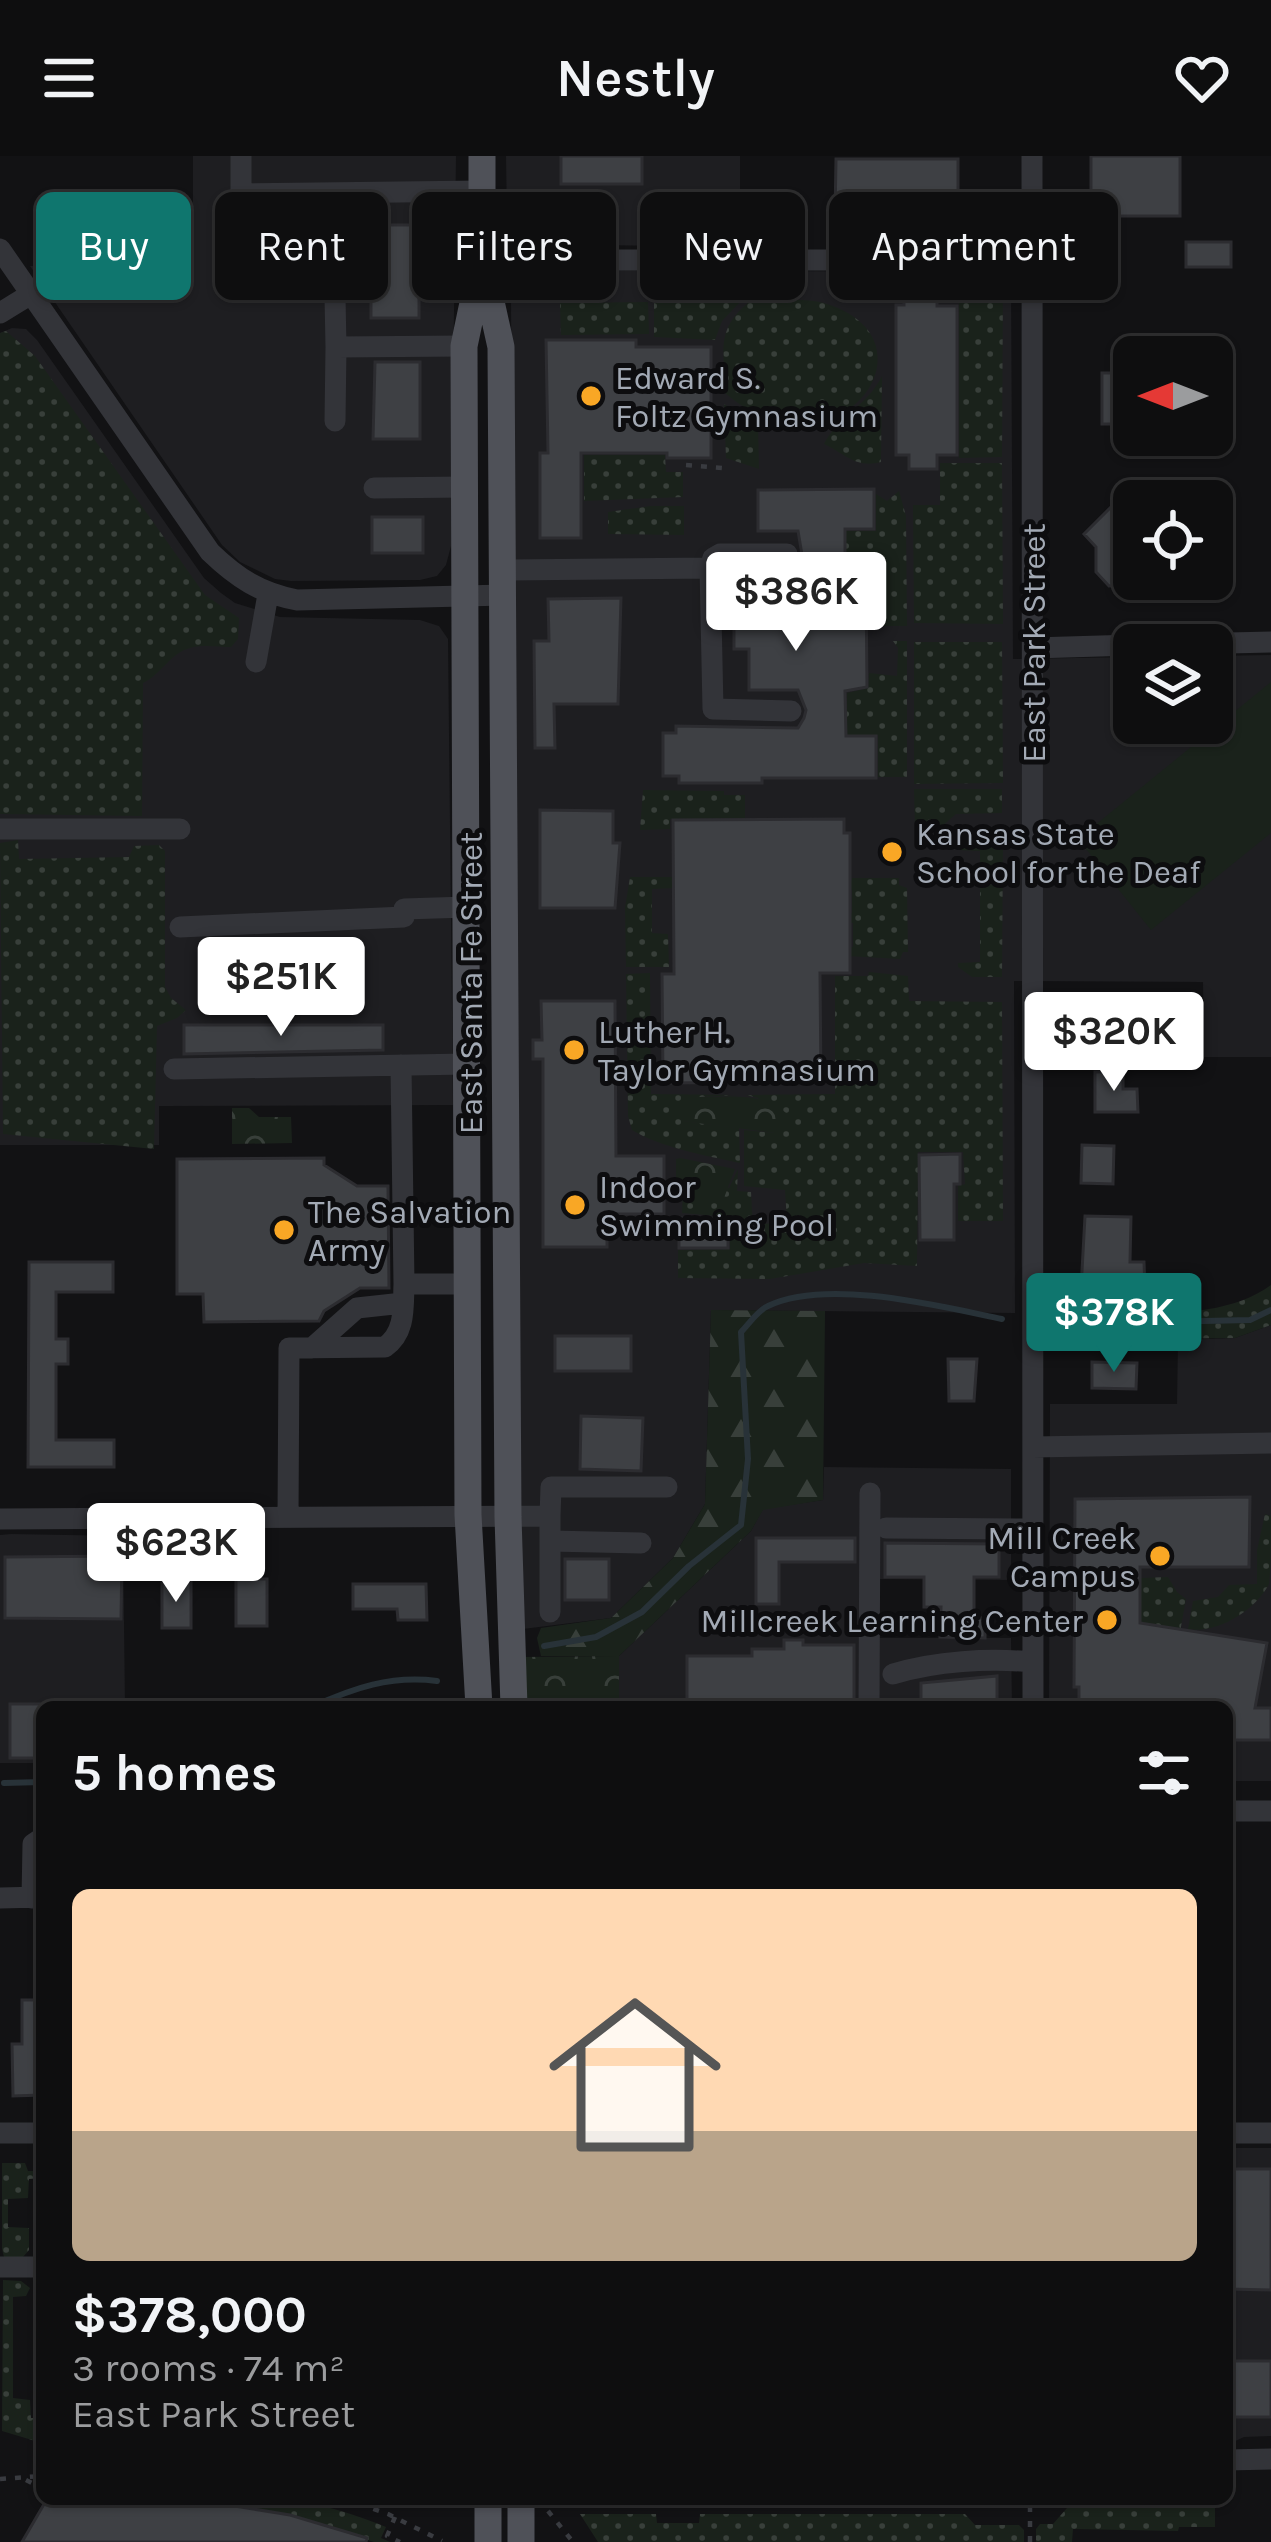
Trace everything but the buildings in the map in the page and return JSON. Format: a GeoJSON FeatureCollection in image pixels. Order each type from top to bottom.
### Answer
{"type":"FeatureCollection","features":[{"type":"Feature","properties":{"kind":"main road","name":"East Santa Fe Street"},"geometry":{"type":"LineString","coordinates":[[482,156],[482,191]]}},
{"type":"Feature","properties":{"kind":"main road","name":"East Santa Fe Street"},"geometry":{"type":"LineString","coordinates":[[474,300],[464,346],[468,1515],[479,1701]]}},
{"type":"Feature","properties":{"kind":"main road","name":"East Santa Fe Street"},"geometry":{"type":"LineString","coordinates":[[491,300],[501,347],[505,582],[508,1516],[514,1701]]}},
{"type":"Feature","properties":{"kind":"main road"},"geometry":{"type":"LineString","coordinates":[[468,1284],[507,1284]]}},
{"type":"Feature","properties":{"kind":"main road"},"geometry":{"type":"LineString","coordinates":[[488,2505],[488,2542]]}},
{"type":"Feature","properties":{"kind":"main road"},"geometry":{"type":"LineString","coordinates":[[521,2505],[521,2542]]}},
{"type":"Feature","properties":{"kind":"street"},"geometry":{"type":"LineString","coordinates":[[241,156],[242,192]]}},
{"type":"Feature","properties":{"kind":"street","name":"East Park Street"},"geometry":{"type":"LineString","coordinates":[[1032,156],[1032,192]]}},
{"type":"Feature","properties":{"kind":"street"},"geometry":{"type":"LineString","coordinates":[[388,192],[482,191]]}},
{"type":"Feature","properties":{"kind":"street"},"geometry":{"type":"LineString","coordinates":[[0,249],[210,552],[268,594],[297,600],[466,596],[505,582],[710,568]]}},
{"type":"Feature","properties":{"kind":"street"},"geometry":{"type":"LineString","coordinates":[[616,260],[829,260]]}},
{"type":"Feature","properties":{"kind":"street"},"geometry":{"type":"LineString","coordinates":[[0,313],[31,294]]}},
{"type":"Feature","properties":{"kind":"street"},"geometry":{"type":"LineString","coordinates":[[335,300],[335,421]]}},
{"type":"Feature","properties":{"kind":"street","name":"East Park Street"},"geometry":{"type":"LineString","coordinates":[[1032,300],[1033,1701]]}},
{"type":"Feature","properties":{"kind":"street"},"geometry":{"type":"LineString","coordinates":[[336,347],[464,346]]}},
{"type":"Feature","properties":{"kind":"street"},"geometry":{"type":"LineString","coordinates":[[374,488],[465,487]]}},
{"type":"Feature","properties":{"kind":"street"},"geometry":{"type":"LineString","coordinates":[[787,554],[720,554],[713,558],[710,704],[717,711],[791,711]]}},
{"type":"Feature","properties":{"kind":"street"},"geometry":{"type":"LineString","coordinates":[[256,662],[268,594]]}},
{"type":"Feature","properties":{"kind":"street"},"geometry":{"type":"LineString","coordinates":[[1233,643],[1271,642]]}},
{"type":"Feature","properties":{"kind":"street"},"geometry":{"type":"LineString","coordinates":[[1033,648],[1113,646]]}},
{"type":"Feature","properties":{"kind":"street"},"geometry":{"type":"LineString","coordinates":[[0,829],[180,829]]}},
{"type":"Feature","properties":{"kind":"street"},"geometry":{"type":"LineString","coordinates":[[180,927],[467,908]]}},
{"type":"Feature","properties":{"kind":"street"},"geometry":{"type":"LineString","coordinates":[[174,1069],[467,1064]]}},
{"type":"Feature","properties":{"kind":"street"},"geometry":{"type":"LineString","coordinates":[[288,1516],[289,1348],[385,1346],[394,1340],[403,1321],[401,1065]]}},
{"type":"Feature","properties":{"kind":"street"},"geometry":{"type":"LineString","coordinates":[[312,1348],[356,1308],[404,1293],[468,1284]]}},
{"type":"Feature","properties":{"kind":"street"},"geometry":{"type":"LineString","coordinates":[[1033,1448],[1271,1444]]}},
{"type":"Feature","properties":{"kind":"street"},"geometry":{"type":"LineString","coordinates":[[550,1612],[551,1487],[667,1487]]}},
{"type":"Feature","properties":{"kind":"street"},"geometry":{"type":"LineString","coordinates":[[869,1701],[870,1493]]}},
{"type":"Feature","properties":{"kind":"street"},"geometry":{"type":"LineString","coordinates":[[0,1519],[550,1516]]}},
{"type":"Feature","properties":{"kind":"street"},"geometry":{"type":"LineString","coordinates":[[886,1528],[1033,1529]]}},
{"type":"Feature","properties":{"kind":"street"},"geometry":{"type":"LineString","coordinates":[[550,1541],[641,1543]]}},
{"type":"Feature","properties":{"kind":"street"},"geometry":{"type":"LineString","coordinates":[[893,1674],[918,1666],[1005,1659],[1033,1662]]}},
{"type":"Feature","properties":{"kind":"street"},"geometry":{"type":"LineString","coordinates":[[1233,1810],[1271,1811]]}},
{"type":"Feature","properties":{"kind":"street"},"geometry":{"type":"LineString","coordinates":[[36,1842],[36,1884]]}},
{"type":"Feature","properties":{"kind":"street"},"geometry":{"type":"LineString","coordinates":[[0,1898],[36,1898]]}},
{"type":"Feature","properties":{"kind":"street"},"geometry":{"type":"LineString","coordinates":[[0,2134],[36,2133]]}},
{"type":"Feature","properties":{"kind":"street"},"geometry":{"type":"LineString","coordinates":[[1233,2133],[1271,2133]]}},
{"type":"Feature","properties":{"kind":"street"},"geometry":{"type":"LineString","coordinates":[[0,2267],[36,2266]]}},
{"type":"Feature","properties":{"kind":"street"},"geometry":{"type":"LineString","coordinates":[[1233,2460],[1271,2459]]}},
{"type":"Feature","properties":{"kind":"path"},"geometry":{"type":"LineString","coordinates":[[686,465],[722,468]]}},
{"type":"Feature","properties":{"kind":"path"},"geometry":{"type":"LineString","coordinates":[[0,2480],[36,2476]]}},
{"type":"Feature","properties":{"kind":"path"},"geometry":{"type":"LineString","coordinates":[[21,2477],[36,2485]]}},
{"type":"Feature","properties":{"kind":"path"},"geometry":{"type":"LineString","coordinates":[[361,2505],[442,2541]]}},
{"type":"Feature","properties":{"kind":"path"},"geometry":{"type":"LineString","coordinates":[[1030,2506],[1030,2542]]}},
{"type":"Feature","properties":{"kind":"path"},"geometry":{"type":"LineString","coordinates":[[548,2511],[573,2542]]}},
{"type":"Feature","properties":{"kind":"path"},"geometry":{"type":"LineString","coordinates":[[395,2518],[387,2536],[400,2542]]}},
{"type":"Feature","properties":{"kind":"shaded area"},"geometry":{"type":"Polygon","coordinates":[[[193,156],[456,156],[456,192],[412,192],[412,300],[454,300],[451,546],[437,576],[420,580],[275,579],[240,562],[222,545],[53,300],[191,300],[193,156]]]}},
{"type":"Feature","properties":{"kind":"shaded area"},"geometry":{"type":"Polygon","coordinates":[[[506,156],[740,156],[740,192],[640,192],[640,246],[616,245],[616,192],[507,192],[506,156]]]}},
{"type":"Feature","properties":{"kind":"shaded area","name":"Kansas State School for the Deaf"},"geometry":{"type":"Polygon","coordinates":[[[616,270],[640,270],[640,300],[805,300],[805,271],[829,271],[829,300],[1011,300],[1013,659],[1113,657],[1113,744],[1233,744],[1233,656],[1271,655],[1271,1057],[1204,1057],[1203,982],[1014,981],[1015,1313],[711,1310],[705,1504],[673,1558],[611,1618],[523,1629],[517,1308],[511,302],[616,300],[616,270]]]}},
{"type":"Feature","properties":{"kind":"shaded area"},"geometry":{"type":"Polygon","coordinates":[[[26,329],[37,340],[204,578],[235,603],[280,617],[420,620],[439,626],[448,639],[453,1105],[159,1106],[159,1145],[0,1145],[0,333],[26,329]]]}},
{"type":"Feature","properties":{"kind":"shaded area","name":"Mill Creek Campus"},"geometry":{"type":"Polygon","coordinates":[[[1271,1325],[1271,1781],[1233,1781],[1233,1701],[1049,1701],[1050,1404],[1177,1404],[1178,1340],[1235,1338],[1271,1325]]]}},
{"type":"Feature","properties":{"kind":"shaded area"},"geometry":{"type":"Polygon","coordinates":[[[824,1467],[1011,1469],[1011,1580],[877,1579],[877,1638],[1011,1638],[1012,1701],[619,1701],[619,1656],[751,1531],[763,1509],[823,1500],[824,1467]]]}},
{"type":"Feature","properties":{"kind":"shaded area"},"geometry":{"type":"Polygon","coordinates":[[[0,1535],[123,1536],[125,1701],[36,1701],[36,1763],[0,1763],[0,1535]]]}},
{"type":"Feature","properties":{"kind":"shaded area"},"geometry":{"type":"Polygon","coordinates":[[[1233,2148],[1271,2148],[1271,2436],[1233,2442],[1233,2148]]]}},
{"type":"Feature","properties":{"kind":"green space"},"geometry":{"type":"Polygon","coordinates":[[[1003,300],[1002,457],[959,458],[959,303],[949,303],[1003,300]]]}},
{"type":"Feature","properties":{"kind":"green space"},"geometry":{"type":"Polygon","coordinates":[[[741,301],[722,321],[715,340],[654,337],[654,303],[741,301]]]}},
{"type":"Feature","properties":{"kind":"green space"},"geometry":{"type":"Polygon","coordinates":[[[750,301],[824,303],[859,321],[876,346],[876,372],[862,397],[838,416],[805,424],[766,418],[725,393],[726,332],[750,301]]]}},
{"type":"Feature","properties":{"kind":"green space"},"geometry":{"type":"Polygon","coordinates":[[[648,302],[649,334],[561,335],[560,303],[648,302]]]}},
{"type":"Feature","properties":{"kind":"green space"},"geometry":{"type":"Polygon","coordinates":[[[6,331],[35,356],[205,595],[239,618],[238,639],[231,647],[183,651],[143,683],[142,816],[0,814],[0,333],[6,331]]]}},
{"type":"Feature","properties":{"kind":"green space"},"geometry":{"type":"Polygon","coordinates":[[[882,376],[881,462],[857,462],[824,444],[882,376]]]}},
{"type":"Feature","properties":{"kind":"green space"},"geometry":{"type":"Polygon","coordinates":[[[724,404],[758,425],[759,469],[726,458],[724,404]]]}},
{"type":"Feature","properties":{"kind":"green space"},"geometry":{"type":"Polygon","coordinates":[[[584,455],[665,455],[666,472],[683,472],[683,497],[584,501],[584,455]]]}},
{"type":"Feature","properties":{"kind":"green space"},"geometry":{"type":"Polygon","coordinates":[[[940,463],[1002,463],[1003,624],[914,623],[913,505],[940,505],[940,463]]]}},
{"type":"Feature","properties":{"kind":"green space"},"geometry":{"type":"Polygon","coordinates":[[[899,491],[906,516],[907,626],[870,626],[869,579],[847,574],[847,557],[830,557],[830,531],[876,531],[876,494],[887,501],[899,491]]]}},
{"type":"Feature","properties":{"kind":"green space"},"geometry":{"type":"Polygon","coordinates":[[[684,506],[684,535],[608,534],[608,512],[684,506]]]}},
{"type":"Feature","properties":{"kind":"green space"},"geometry":{"type":"Polygon","coordinates":[[[893,641],[907,641],[907,777],[878,777],[878,735],[831,735],[831,710],[847,709],[847,693],[868,688],[869,673],[897,676],[898,648],[893,641]]]}},
{"type":"Feature","properties":{"kind":"green space"},"geometry":{"type":"Polygon","coordinates":[[[914,642],[1002,642],[1003,783],[914,784],[914,642]]]}},
{"type":"Feature","properties":{"kind":"green space"},"geometry":{"type":"Polygon","coordinates":[[[1271,682],[1271,833],[1151,930],[1078,839],[1195,744],[1233,744],[1233,713],[1271,682]]]}},
{"type":"Feature","properties":{"kind":"green space"},"geometry":{"type":"Polygon","coordinates":[[[914,789],[1002,789],[1002,813],[956,814],[940,828],[915,828],[914,789]]]}},
{"type":"Feature","properties":{"kind":"green space"},"geometry":{"type":"Polygon","coordinates":[[[643,790],[745,795],[745,818],[670,819],[670,829],[640,830],[643,790]]]}},
{"type":"Feature","properties":{"kind":"green space"},"geometry":{"type":"Polygon","coordinates":[[[968,839],[1003,839],[1002,977],[972,977],[958,967],[958,963],[980,962],[980,851],[958,850],[968,839]]]}},
{"type":"Feature","properties":{"kind":"green space"},"geometry":{"type":"Polygon","coordinates":[[[18,840],[19,859],[129,857],[134,846],[159,845],[165,851],[165,987],[186,1010],[157,1026],[154,1149],[3,1134],[0,843],[18,840]]]}},
{"type":"Feature","properties":{"kind":"green space"},"geometry":{"type":"Polygon","coordinates":[[[630,877],[676,877],[675,888],[652,889],[652,933],[668,934],[669,967],[626,967],[625,908],[630,877]]]}},
{"type":"Feature","properties":{"kind":"green space"},"geometry":{"type":"Polygon","coordinates":[[[852,878],[899,878],[899,885],[907,888],[908,952],[900,959],[847,956],[847,947],[853,947],[853,923],[848,923],[852,878]]]}},
{"type":"Feature","properties":{"kind":"green space"},"geometry":{"type":"Polygon","coordinates":[[[869,972],[908,976],[909,1001],[1002,1002],[1003,1221],[958,1221],[958,1186],[965,1184],[963,1152],[918,1152],[917,1266],[864,1263],[770,1279],[678,1278],[678,1250],[730,1249],[730,1217],[682,1213],[683,1191],[685,1196],[729,1188],[738,1169],[737,1191],[751,1192],[753,1228],[759,1231],[762,1224],[787,1222],[785,1190],[744,1186],[744,1130],[775,1133],[758,1098],[746,1095],[835,1094],[835,976],[868,976],[869,972]]]}},
{"type":"Feature","properties":{"kind":"green space"},"geometry":{"type":"Polygon","coordinates":[[[650,973],[651,1094],[738,1095],[699,1097],[683,1121],[739,1128],[740,1163],[669,1146],[632,1130],[626,974],[650,973]]]}},
{"type":"Feature","properties":{"kind":"green space"},"geometry":{"type":"Polygon","coordinates":[[[699,1097],[761,1100],[783,1110],[792,1119],[792,1128],[775,1133],[682,1121],[683,1104],[699,1097]]]}},
{"type":"Feature","properties":{"kind":"green space"},"geometry":{"type":"Polygon","coordinates":[[[232,1108],[249,1108],[259,1117],[291,1117],[292,1143],[232,1144],[232,1108]]]}},
{"type":"Feature","properties":{"kind":"green space"},"geometry":{"type":"Polygon","coordinates":[[[676,1159],[735,1169],[724,1198],[704,1207],[676,1187],[676,1159]]]}},
{"type":"Feature","properties":{"kind":"green space"},"geometry":{"type":"Polygon","coordinates":[[[1271,1285],[1271,1325],[1235,1338],[1051,1340],[1050,1314],[1195,1311],[1249,1298],[1271,1285]]]}},
{"type":"Feature","properties":{"kind":"green space"},"geometry":{"type":"Polygon","coordinates":[[[711,1310],[825,1311],[823,1500],[763,1510],[751,1531],[619,1656],[541,1656],[537,1638],[541,1628],[611,1618],[673,1558],[705,1504],[711,1310]]]}},
{"type":"Feature","properties":{"kind":"green space"},"geometry":{"type":"Polygon","coordinates":[[[1265,1514],[1271,1516],[1271,1560],[1263,1594],[1223,1624],[1188,1629],[1193,1601],[1218,1597],[1229,1585],[1257,1584],[1257,1550],[1265,1514]]]}},
{"type":"Feature","properties":{"kind":"green space"},"geometry":{"type":"Polygon","coordinates":[[[1168,1577],[1186,1599],[1180,1632],[1140,1623],[1140,1578],[1168,1577]]]}},
{"type":"Feature","properties":{"kind":"green space"},"geometry":{"type":"Polygon","coordinates":[[[619,1656],[619,1701],[526,1701],[524,1657],[619,1656]]]}},
{"type":"Feature","properties":{"kind":"green space"},"geometry":{"type":"Polygon","coordinates":[[[2,2163],[25,2163],[28,2171],[36,2171],[36,2178],[29,2179],[28,2198],[8,2199],[8,2227],[29,2228],[29,2250],[23,2257],[4,2257],[2,2163]]]}},
{"type":"Feature","properties":{"kind":"green space"},"geometry":{"type":"Polygon","coordinates":[[[3,2280],[21,2281],[30,2288],[26,2296],[13,2297],[13,2398],[30,2400],[36,2441],[2,2431],[3,2280]]]}},
{"type":"Feature","properties":{"kind":"green space"},"geometry":{"type":"Polygon","coordinates":[[[318,2505],[386,2527],[381,2538],[390,2542],[374,2542],[290,2515],[245,2507],[318,2505]]]}},
{"type":"Feature","properties":{"kind":"green space"},"geometry":{"type":"Polygon","coordinates":[[[1215,2505],[1215,2527],[1073,2529],[1072,2542],[1036,2542],[1040,2524],[1053,2524],[1067,2508],[1215,2505]]]}},
{"type":"Feature","properties":{"kind":"green space"},"geometry":{"type":"Polygon","coordinates":[[[580,2514],[656,2514],[657,2523],[699,2523],[700,2514],[965,2514],[975,2525],[1019,2525],[1024,2542],[598,2542],[580,2514]]]}},
{"type":"Feature","properties":{"kind":"waterway"},"geometry":{"type":"LineString","coordinates":[[544,1646],[596,1637],[642,1612],[741,1525],[748,1459],[741,1332],[764,1308],[792,1298],[851,1294],[1002,1319]]}},
{"type":"Feature","properties":{"kind":"waterway"},"geometry":{"type":"LineString","coordinates":[[1068,1324],[1250,1320],[1271,1310]]}},
{"type":"Feature","properties":{"kind":"waterway"},"geometry":{"type":"LineString","coordinates":[[326,1701],[373,1685],[437,1681]]}},
{"type":"Feature","properties":{"kind":"waterway"},"geometry":{"type":"LineString","coordinates":[[4,1783],[36,1782]]}},
{"type":"Feature","properties":{"kind":"place","name":"Edward S. Foltz Gymnasium"},"geometry":{"type":"Point","coordinates":[591,396]}},
{"type":"Feature","properties":{"kind":"place","name":"Kansas State School for the Deaf"},"geometry":{"type":"Point","coordinates":[892,852]}},
{"type":"Feature","properties":{"kind":"place","name":"Luther H. Taylor Gymnasium"},"geometry":{"type":"Point","coordinates":[574,1050]}},
{"type":"Feature","properties":{"kind":"place","name":"Indoor Swimming Pool"},"geometry":{"type":"Point","coordinates":[575,1205]}},
{"type":"Feature","properties":{"kind":"place","name":"The Salvation Army"},"geometry":{"type":"Point","coordinates":[284,1230]}},
{"type":"Feature","properties":{"kind":"place","name":"Mill Creek Campus"},"geometry":{"type":"Point","coordinates":[1160,1556]}},
{"type":"Feature","properties":{"kind":"place","name":"Millcreek Learning Center"},"geometry":{"type":"Point","coordinates":[1107,1620]}}]}
